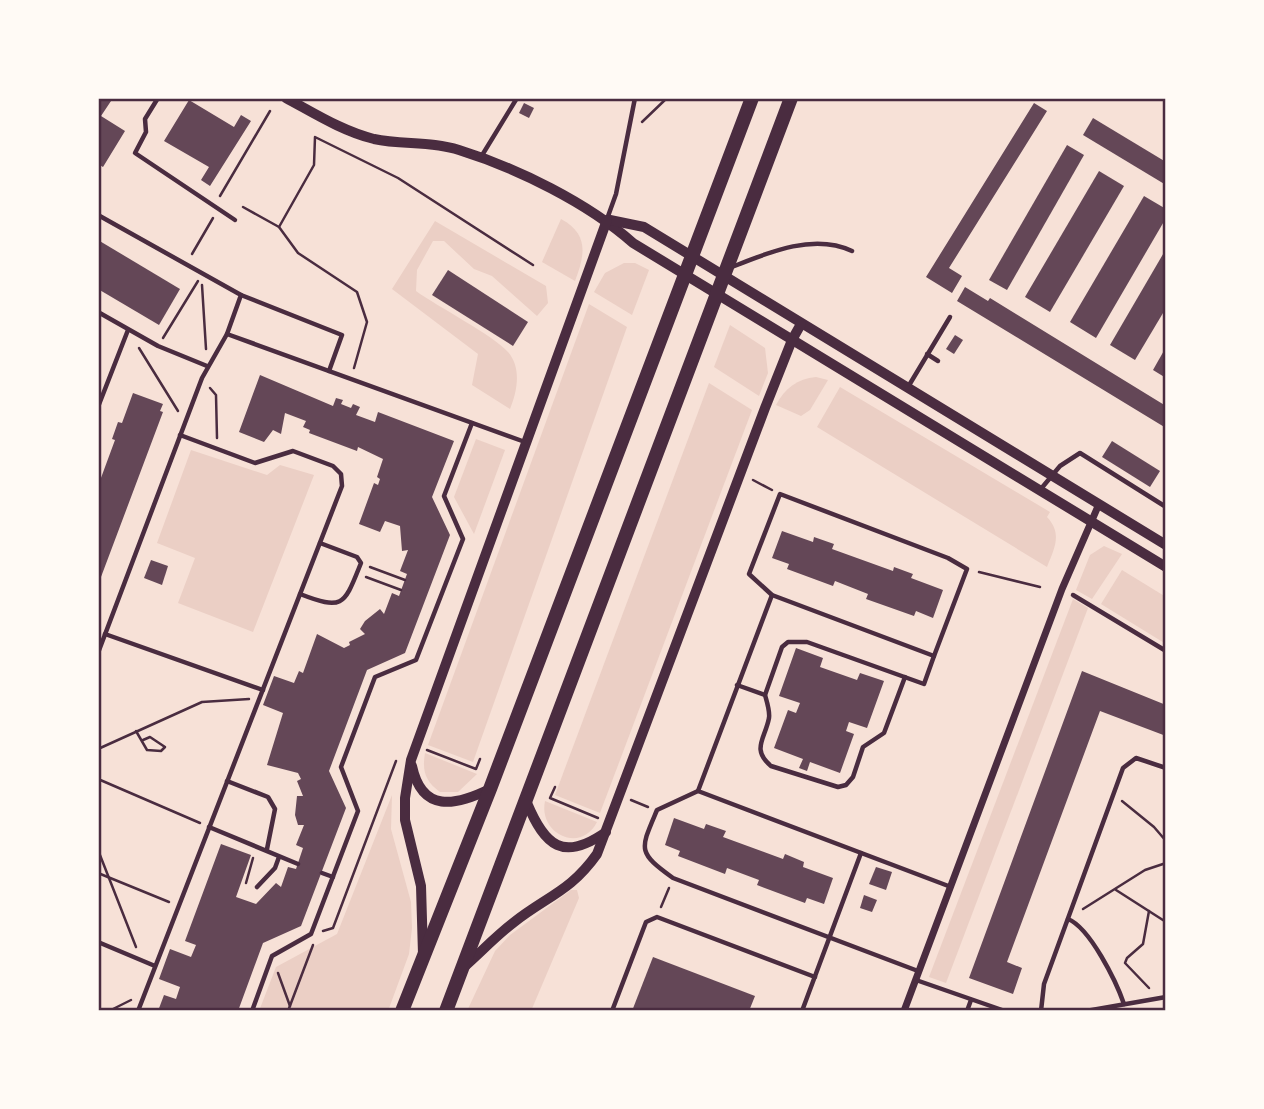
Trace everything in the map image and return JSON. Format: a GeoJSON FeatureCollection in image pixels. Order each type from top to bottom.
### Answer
{"type":"FeatureCollection","features":[{"type":"Feature","properties":{"kind":"main road"},"geometry":{"type":"LineString","coordinates":[[402,1011],[490,789],[752,98]]}},
{"type":"Feature","properties":{"kind":"main road"},"geometry":{"type":"LineString","coordinates":[[446,1011],[527,803],[790,98]]}},
{"type":"Feature","properties":{"kind":"street"},"geometry":{"type":"LineString","coordinates":[[286,98],[341,128],[373,139],[434,143],[481,158],[607,220],[633,243],[1166,568]]}},
{"type":"Feature","properties":{"kind":"street"},"geometry":{"type":"LineString","coordinates":[[607,220],[644,227],[1166,545]]}},
{"type":"Feature","properties":{"kind":"street"},"geometry":{"type":"LineString","coordinates":[[423,955],[421,886],[405,820],[405,798],[411,760],[607,220]]}},
{"type":"Feature","properties":{"kind":"street"},"geometry":{"type":"LineString","coordinates":[[462,969],[514,922],[565,890],[583,874],[597,854],[792,340],[801,324]]}},
{"type":"Feature","properties":{"kind":"street"},"geometry":{"type":"LineString","coordinates":[[897,404],[907,388]]}},
{"type":"Feature","properties":{"kind":"street"},"geometry":{"type":"LineString","coordinates":[[904,1011],[1089,521],[1099,504]]}},
{"type":"Feature","properties":{"kind":"street"},"geometry":{"type":"LineString","coordinates":[[411,760],[420,788],[428,797],[441,802],[456,803],[490,789]]}},
{"type":"Feature","properties":{"kind":"street"},"geometry":{"type":"LineString","coordinates":[[527,803],[544,836],[555,845],[581,847],[606,832]]}},
{"type":"Feature","properties":{"kind":"lane"},"geometry":{"type":"LineString","coordinates":[[158,98],[145,119],[146,132],[135,153],[235,220]]}},
{"type":"Feature","properties":{"kind":"lane"},"geometry":{"type":"LineString","coordinates":[[481,158],[517,98]]}},
{"type":"Feature","properties":{"kind":"lane"},"geometry":{"type":"LineString","coordinates":[[607,220],[629,134],[635,98]]}},
{"type":"Feature","properties":{"kind":"lane"},"geometry":{"type":"LineString","coordinates":[[98,215],[241,295],[342,335],[329,370]]}},
{"type":"Feature","properties":{"kind":"lane"},"geometry":{"type":"LineString","coordinates":[[719,273],[768,253],[800,245],[828,242],[852,251]]}},
{"type":"Feature","properties":{"kind":"lane"},"geometry":{"type":"LineString","coordinates":[[98,653],[206,366],[227,334],[241,295]]}},
{"type":"Feature","properties":{"kind":"lane"},"geometry":{"type":"LineString","coordinates":[[98,312],[158,346],[206,366]]}},
{"type":"Feature","properties":{"kind":"lane"},"geometry":{"type":"LineString","coordinates":[[907,388],[950,317]]}},
{"type":"Feature","properties":{"kind":"lane"},"geometry":{"type":"LineString","coordinates":[[98,407],[128,330]]}},
{"type":"Feature","properties":{"kind":"lane"},"geometry":{"type":"LineString","coordinates":[[227,334],[527,442]]}},
{"type":"Feature","properties":{"kind":"lane"},"geometry":{"type":"LineString","coordinates":[[927,354],[938,361]]}},
{"type":"Feature","properties":{"kind":"lane"},"geometry":{"type":"LineString","coordinates":[[252,1011],[272,956],[311,934],[358,811],[341,767],[375,677],[416,660],[463,539],[444,496],[472,423]]}},
{"type":"Feature","properties":{"kind":"lane"},"geometry":{"type":"LineString","coordinates":[[138,1011],[342,486],[341,474],[333,466],[293,451],[255,463],[180,435]]}},
{"type":"Feature","properties":{"kind":"lane"},"geometry":{"type":"LineString","coordinates":[[1040,490],[1050,474],[1080,453],[1166,507]]}},
{"type":"Feature","properties":{"kind":"lane"},"geometry":{"type":"LineString","coordinates":[[905,677],[884,733],[863,747],[853,777],[846,785],[838,787],[771,766],[763,759],[759,743],[770,716],[765,695],[782,647],[796,640],[905,677],[924,684],[967,569],[948,558],[780,494],[749,574],[772,594],[934,656]]}},
{"type":"Feature","properties":{"kind":"lane"},"geometry":{"type":"LineString","coordinates":[[300,594],[329,605],[339,603],[350,591],[360,563],[357,557],[320,542]]}},
{"type":"Feature","properties":{"kind":"lane"},"geometry":{"type":"LineString","coordinates":[[772,594],[698,791],[657,810],[643,851],[648,860],[673,878],[919,971]]}},
{"type":"Feature","properties":{"kind":"lane"},"geometry":{"type":"LineString","coordinates":[[1073,595],[1166,651]]}},
{"type":"Feature","properties":{"kind":"lane"},"geometry":{"type":"LineString","coordinates":[[105,634],[263,690]]}},
{"type":"Feature","properties":{"kind":"lane"},"geometry":{"type":"LineString","coordinates":[[737,685],[765,695]]}},
{"type":"Feature","properties":{"kind":"lane"},"geometry":{"type":"LineString","coordinates":[[1041,1011],[1044,984],[1113,795],[1128,762],[1136,758],[1145,759],[1166,768]]}},
{"type":"Feature","properties":{"kind":"lane"},"geometry":{"type":"LineString","coordinates":[[227,781],[268,797],[275,809],[267,849]]}},
{"type":"Feature","properties":{"kind":"lane"},"geometry":{"type":"LineString","coordinates":[[698,791],[951,887]]}},
{"type":"Feature","properties":{"kind":"lane"},"geometry":{"type":"LineString","coordinates":[[209,827],[298,864]]}},
{"type":"Feature","properties":{"kind":"lane"},"geometry":{"type":"LineString","coordinates":[[802,1011],[861,853]]}},
{"type":"Feature","properties":{"kind":"lane"},"geometry":{"type":"LineString","coordinates":[[257,887],[275,869],[279,857]]}},
{"type":"Feature","properties":{"kind":"lane"},"geometry":{"type":"LineString","coordinates":[[321,873],[333,877]]}},
{"type":"Feature","properties":{"kind":"lane"},"geometry":{"type":"LineString","coordinates":[[612,1011],[646,922],[657,917],[815,977]]}},
{"type":"Feature","properties":{"kind":"lane"},"geometry":{"type":"LineString","coordinates":[[1068,919],[1084,929],[1124,1004]]}},
{"type":"Feature","properties":{"kind":"lane"},"geometry":{"type":"LineString","coordinates":[[98,942],[155,966]]}},
{"type":"Feature","properties":{"kind":"lane"},"geometry":{"type":"LineString","coordinates":[[916,980],[1004,1011]]}},
{"type":"Feature","properties":{"kind":"lane"},"geometry":{"type":"LineString","coordinates":[[1087,1011],[1153,998],[1166,998]]}},
{"type":"Feature","properties":{"kind":"lane"},"geometry":{"type":"LineString","coordinates":[[967,1011],[971,1000]]}},
{"type":"Feature","properties":{"kind":"path"},"geometry":{"type":"LineString","coordinates":[[629,134],[667,98]]}},
{"type":"Feature","properties":{"kind":"path"},"geometry":{"type":"LineString","coordinates":[[185,266],[270,111]]}},
{"type":"Feature","properties":{"kind":"path"},"geometry":{"type":"LineString","coordinates":[[279,227],[314,165],[316,137],[398,177],[533,265]]}},
{"type":"Feature","properties":{"kind":"path"},"geometry":{"type":"LineString","coordinates":[[243,207],[279,227],[298,253],[357,292],[367,323],[366,337],[350,378]]}},
{"type":"Feature","properties":{"kind":"path"},"geometry":{"type":"LineString","coordinates":[[158,346],[201,275]]}},
{"type":"Feature","properties":{"kind":"path"},"geometry":{"type":"LineString","coordinates":[[201,275],[206,366]]}},
{"type":"Feature","properties":{"kind":"path"},"geometry":{"type":"LineString","coordinates":[[128,330],[185,423]]}},
{"type":"Feature","properties":{"kind":"path"},"geometry":{"type":"LineString","coordinates":[[202,378],[216,395],[219,420],[216,448]]}},
{"type":"Feature","properties":{"kind":"path"},"geometry":{"type":"LineString","coordinates":[[750,479],[780,494]]}},
{"type":"Feature","properties":{"kind":"path"},"geometry":{"type":"LineString","coordinates":[[360,563],[405,580]]}},
{"type":"Feature","properties":{"kind":"path"},"geometry":{"type":"LineString","coordinates":[[967,569],[1040,587]]}},
{"type":"Feature","properties":{"kind":"path"},"geometry":{"type":"LineString","coordinates":[[356,574],[401,590]]}},
{"type":"Feature","properties":{"kind":"path"},"geometry":{"type":"LineString","coordinates":[[98,748],[202,702],[242,697],[258,701]]}},
{"type":"Feature","properties":{"kind":"path"},"geometry":{"type":"LineString","coordinates":[[136,732],[147,750],[163,750],[164,745],[153,738],[143,740]]}},
{"type":"Feature","properties":{"kind":"path"},"geometry":{"type":"LineString","coordinates":[[426,750],[476,769],[480,759]]}},
{"type":"Feature","properties":{"kind":"path"},"geometry":{"type":"LineString","coordinates":[[311,934],[333,928],[398,752]]}},
{"type":"Feature","properties":{"kind":"path"},"geometry":{"type":"LineString","coordinates":[[98,779],[209,827]]}},
{"type":"Feature","properties":{"kind":"path"},"geometry":{"type":"LineString","coordinates":[[555,787],[550,798],[598,818]]}},
{"type":"Feature","properties":{"kind":"path"},"geometry":{"type":"LineString","coordinates":[[1113,795],[1154,827],[1166,841]]}},
{"type":"Feature","properties":{"kind":"path"},"geometry":{"type":"LineString","coordinates":[[631,800],[657,810]]}},
{"type":"Feature","properties":{"kind":"path"},"geometry":{"type":"LineString","coordinates":[[257,845],[244,882],[257,887]]}},
{"type":"Feature","properties":{"kind":"path"},"geometry":{"type":"LineString","coordinates":[[98,850],[141,960]]}},
{"type":"Feature","properties":{"kind":"path"},"geometry":{"type":"LineString","coordinates":[[1068,919],[1144,870],[1166,863]]}},
{"type":"Feature","properties":{"kind":"path"},"geometry":{"type":"LineString","coordinates":[[98,873],[179,906]]}},
{"type":"Feature","properties":{"kind":"path"},"geometry":{"type":"LineString","coordinates":[[657,917],[673,878]]}},
{"type":"Feature","properties":{"kind":"path"},"geometry":{"type":"LineString","coordinates":[[1115,889],[1166,922]]}},
{"type":"Feature","properties":{"kind":"path"},"geometry":{"type":"LineString","coordinates":[[1149,911],[1143,944],[1125,963],[1143,979],[1153,998]]}},
{"type":"Feature","properties":{"kind":"path"},"geometry":{"type":"LineString","coordinates":[[288,1011],[313,946]]}},
{"type":"Feature","properties":{"kind":"path"},"geometry":{"type":"LineString","coordinates":[[272,956],[290,1006]]}},
{"type":"Feature","properties":{"kind":"path"},"geometry":{"type":"LineString","coordinates":[[109,1011],[145,993]]}},
{"type":"Feature","properties":{"kind":"shaded area"},"geometry":{"type":"Polygon","coordinates":[[[561,219],[576,231],[582,246],[581,262],[575,281],[542,262],[561,219]]]}},
{"type":"Feature","properties":{"kind":"shaded area"},"geometry":{"type":"Polygon","coordinates":[[[435,221],[546,286],[548,303],[537,316],[492,276],[474,269],[444,241],[433,241],[417,270],[416,291],[508,352],[517,373],[515,395],[510,409],[472,385],[478,354],[392,289],[435,221]]]}},
{"type":"Feature","properties":{"kind":"shaded area"},"geometry":{"type":"Polygon","coordinates":[[[624,263],[635,263],[649,270],[632,315],[594,292],[605,273],[624,263]]]}},
{"type":"Feature","properties":{"kind":"shaded area"},"geometry":{"type":"Polygon","coordinates":[[[589,304],[627,327],[473,762],[428,745],[589,304]]]}},
{"type":"Feature","properties":{"kind":"shaded area"},"geometry":{"type":"Polygon","coordinates":[[[730,325],[765,348],[768,373],[759,396],[714,367],[730,325]]]}},
{"type":"Feature","properties":{"kind":"shaded area"},"geometry":{"type":"Polygon","coordinates":[[[816,377],[828,380],[810,410],[801,416],[776,405],[792,385],[816,377]]]}},
{"type":"Feature","properties":{"kind":"shaded area"},"geometry":{"type":"Polygon","coordinates":[[[709,383],[752,410],[600,813],[555,795],[709,383]]]}},
{"type":"Feature","properties":{"kind":"shaded area"},"geometry":{"type":"Polygon","coordinates":[[[840,387],[1050,512],[1047,517],[1055,529],[1056,542],[1047,567],[817,427],[840,387]]]}},
{"type":"Feature","properties":{"kind":"shaded area"},"geometry":{"type":"Polygon","coordinates":[[[476,439],[505,450],[474,534],[454,497],[476,439]]]}},
{"type":"Feature","properties":{"kind":"shaded area"},"geometry":{"type":"Polygon","coordinates":[[[191,450],[267,475],[280,465],[314,475],[253,632],[178,603],[195,558],[157,543],[191,450]]]}},
{"type":"Feature","properties":{"kind":"shaded area"},"geometry":{"type":"Polygon","coordinates":[[[1104,546],[1122,554],[1092,599],[1076,590],[1090,555],[1104,546]]]}},
{"type":"Feature","properties":{"kind":"shaded area"},"geometry":{"type":"Polygon","coordinates":[[[1122,570],[1166,597],[1166,644],[1101,604],[1122,570]]]}},
{"type":"Feature","properties":{"kind":"shaded area"},"geometry":{"type":"Polygon","coordinates":[[[1073,599],[1088,608],[946,983],[929,977],[1073,599]]]}},
{"type":"Feature","properties":{"kind":"shaded area"},"geometry":{"type":"Polygon","coordinates":[[[425,753],[477,774],[458,792],[440,792],[426,775],[425,753]]]}},
{"type":"Feature","properties":{"kind":"shaded area"},"geometry":{"type":"Polygon","coordinates":[[[392,795],[391,829],[411,902],[412,928],[409,954],[388,1011],[259,1011],[276,967],[337,934],[392,795]]]}},
{"type":"Feature","properties":{"kind":"shaded area"},"geometry":{"type":"Polygon","coordinates":[[[545,801],[597,822],[590,832],[581,837],[562,836],[548,823],[545,801]]]}},
{"type":"Feature","properties":{"kind":"shaded area"},"geometry":{"type":"Polygon","coordinates":[[[571,890],[577,890],[579,898],[531,1011],[467,1011],[495,951],[510,935],[571,890]]]}},
{"type":"Feature","properties":{"kind":"building"},"geometry":{"type":"Polygon","coordinates":[[[98,98],[113,98],[101,116],[125,131],[103,167],[98,164],[98,98]]]}},
{"type":"Feature","properties":{"kind":"building"},"geometry":{"type":"Polygon","coordinates":[[[189,100],[234,127],[241,115],[251,121],[210,186],[201,180],[209,167],[164,141],[189,100]]]}},
{"type":"Feature","properties":{"kind":"building"},"geometry":{"type":"Polygon","coordinates":[[[524,103],[534,108],[529,118],[519,113],[524,103]]]}},
{"type":"Feature","properties":{"kind":"building"},"geometry":{"type":"Polygon","coordinates":[[[1034,103],[1047,111],[949,268],[962,276],[952,293],[926,277],[1034,103]]]}},
{"type":"Feature","properties":{"kind":"building"},"geometry":{"type":"Polygon","coordinates":[[[1093,118],[1166,162],[1166,185],[1083,135],[1093,118]]]}},
{"type":"Feature","properties":{"kind":"building"},"geometry":{"type":"Polygon","coordinates":[[[1067,145],[1084,155],[1007,290],[989,280],[1067,145]]]}},
{"type":"Feature","properties":{"kind":"building"},"geometry":{"type":"Polygon","coordinates":[[[1099,171],[1124,186],[1050,312],[1025,297],[1099,171]]]}},
{"type":"Feature","properties":{"kind":"building"},"geometry":{"type":"Polygon","coordinates":[[[1144,196],[1166,209],[1166,218],[1096,338],[1070,322],[1144,196]]]}},
{"type":"Feature","properties":{"kind":"building"},"geometry":{"type":"Polygon","coordinates":[[[98,240],[180,289],[159,325],[98,289],[98,240]]]}},
{"type":"Feature","properties":{"kind":"building"},"geometry":{"type":"Polygon","coordinates":[[[1166,249],[1166,308],[1135,360],[1110,345],[1166,249]]]}},
{"type":"Feature","properties":{"kind":"building"},"geometry":{"type":"Polygon","coordinates":[[[448,270],[528,322],[513,346],[432,295],[448,270]]]}},
{"type":"Feature","properties":{"kind":"building"},"geometry":{"type":"Polygon","coordinates":[[[965,287],[988,301],[990,298],[1166,406],[1166,428],[957,301],[965,287]]]}},
{"type":"Feature","properties":{"kind":"building"},"geometry":{"type":"Polygon","coordinates":[[[955,335],[963,340],[954,354],[946,349],[955,335]]]}},
{"type":"Feature","properties":{"kind":"building"},"geometry":{"type":"Polygon","coordinates":[[[1166,347],[1166,378],[1153,370],[1166,347]]]}},
{"type":"Feature","properties":{"kind":"building"},"geometry":{"type":"Polygon","coordinates":[[[260,375],[333,406],[336,398],[343,400],[341,404],[351,408],[353,404],[360,407],[356,415],[375,422],[378,412],[454,441],[432,497],[450,535],[405,653],[367,670],[329,771],[346,808],[301,926],[263,943],[238,1011],[158,1011],[164,995],[176,999],[180,987],[159,979],[170,949],[191,957],[196,945],[185,941],[221,844],[251,855],[236,897],[256,904],[276,883],[281,887],[288,867],[296,869],[303,848],[296,845],[304,825],[298,825],[295,815],[297,796],[303,796],[297,781],[301,779],[298,773],[267,765],[283,713],[263,705],[274,676],[294,683],[299,671],[303,673],[317,634],[344,648],[350,645],[349,642],[365,634],[360,629],[365,621],[380,609],[384,614],[392,593],[399,596],[407,574],[400,571],[408,550],[402,551],[400,526],[385,521],[380,532],[359,524],[374,483],[378,485],[380,479],[377,477],[383,459],[358,447],[357,451],[309,433],[310,430],[303,427],[306,421],[285,413],[281,434],[273,430],[264,442],[239,432],[260,375]]]}},
{"type":"Feature","properties":{"kind":"building"},"geometry":{"type":"Polygon","coordinates":[[[133,393],[163,404],[160,411],[163,412],[98,585],[98,486],[115,440],[112,439],[118,422],[122,423],[133,393]]]}},
{"type":"Feature","properties":{"kind":"building"},"geometry":{"type":"Polygon","coordinates":[[[1112,441],[1160,471],[1150,487],[1102,457],[1112,441]]]}},
{"type":"Feature","properties":{"kind":"building"},"geometry":{"type":"Polygon","coordinates":[[[782,531],[813,542],[814,537],[834,544],[832,549],[893,571],[894,567],[913,574],[911,578],[943,590],[933,618],[916,611],[914,616],[866,599],[868,594],[835,581],[833,586],[787,569],[789,564],[772,558],[782,531]]]}},
{"type":"Feature","properties":{"kind":"building"},"geometry":{"type":"Polygon","coordinates":[[[151,560],[168,566],[162,585],[144,578],[151,560]]]}},
{"type":"Feature","properties":{"kind":"building"},"geometry":{"type":"Polygon","coordinates":[[[796,648],[823,658],[820,667],[857,680],[860,673],[884,681],[867,728],[849,722],[846,731],[854,734],[840,773],[810,762],[807,771],[799,768],[803,759],[774,748],[788,710],[796,713],[800,703],[779,696],[796,648]]]}},
{"type":"Feature","properties":{"kind":"building"},"geometry":{"type":"Polygon","coordinates":[[[1082,671],[1166,705],[1166,736],[1100,711],[1007,962],[1022,968],[1013,994],[969,978],[1082,671]]]}},
{"type":"Feature","properties":{"kind":"building"},"geometry":{"type":"Polygon","coordinates":[[[674,818],[704,829],[706,824],[726,831],[723,837],[783,859],[785,854],[804,862],[803,867],[833,878],[824,904],[807,898],[805,903],[757,885],[759,880],[727,868],[725,874],[678,856],[680,851],[665,845],[674,818]]]}},
{"type":"Feature","properties":{"kind":"building"},"geometry":{"type":"Polygon","coordinates":[[[876,867],[892,872],[886,890],[869,884],[876,867]]]}},
{"type":"Feature","properties":{"kind":"building"},"geometry":{"type":"Polygon","coordinates":[[[864,895],[877,900],[872,912],[860,908],[864,895]]]}},
{"type":"Feature","properties":{"kind":"building"},"geometry":{"type":"Polygon","coordinates":[[[653,957],[755,996],[749,1011],[632,1011],[653,957]]]}}]}
